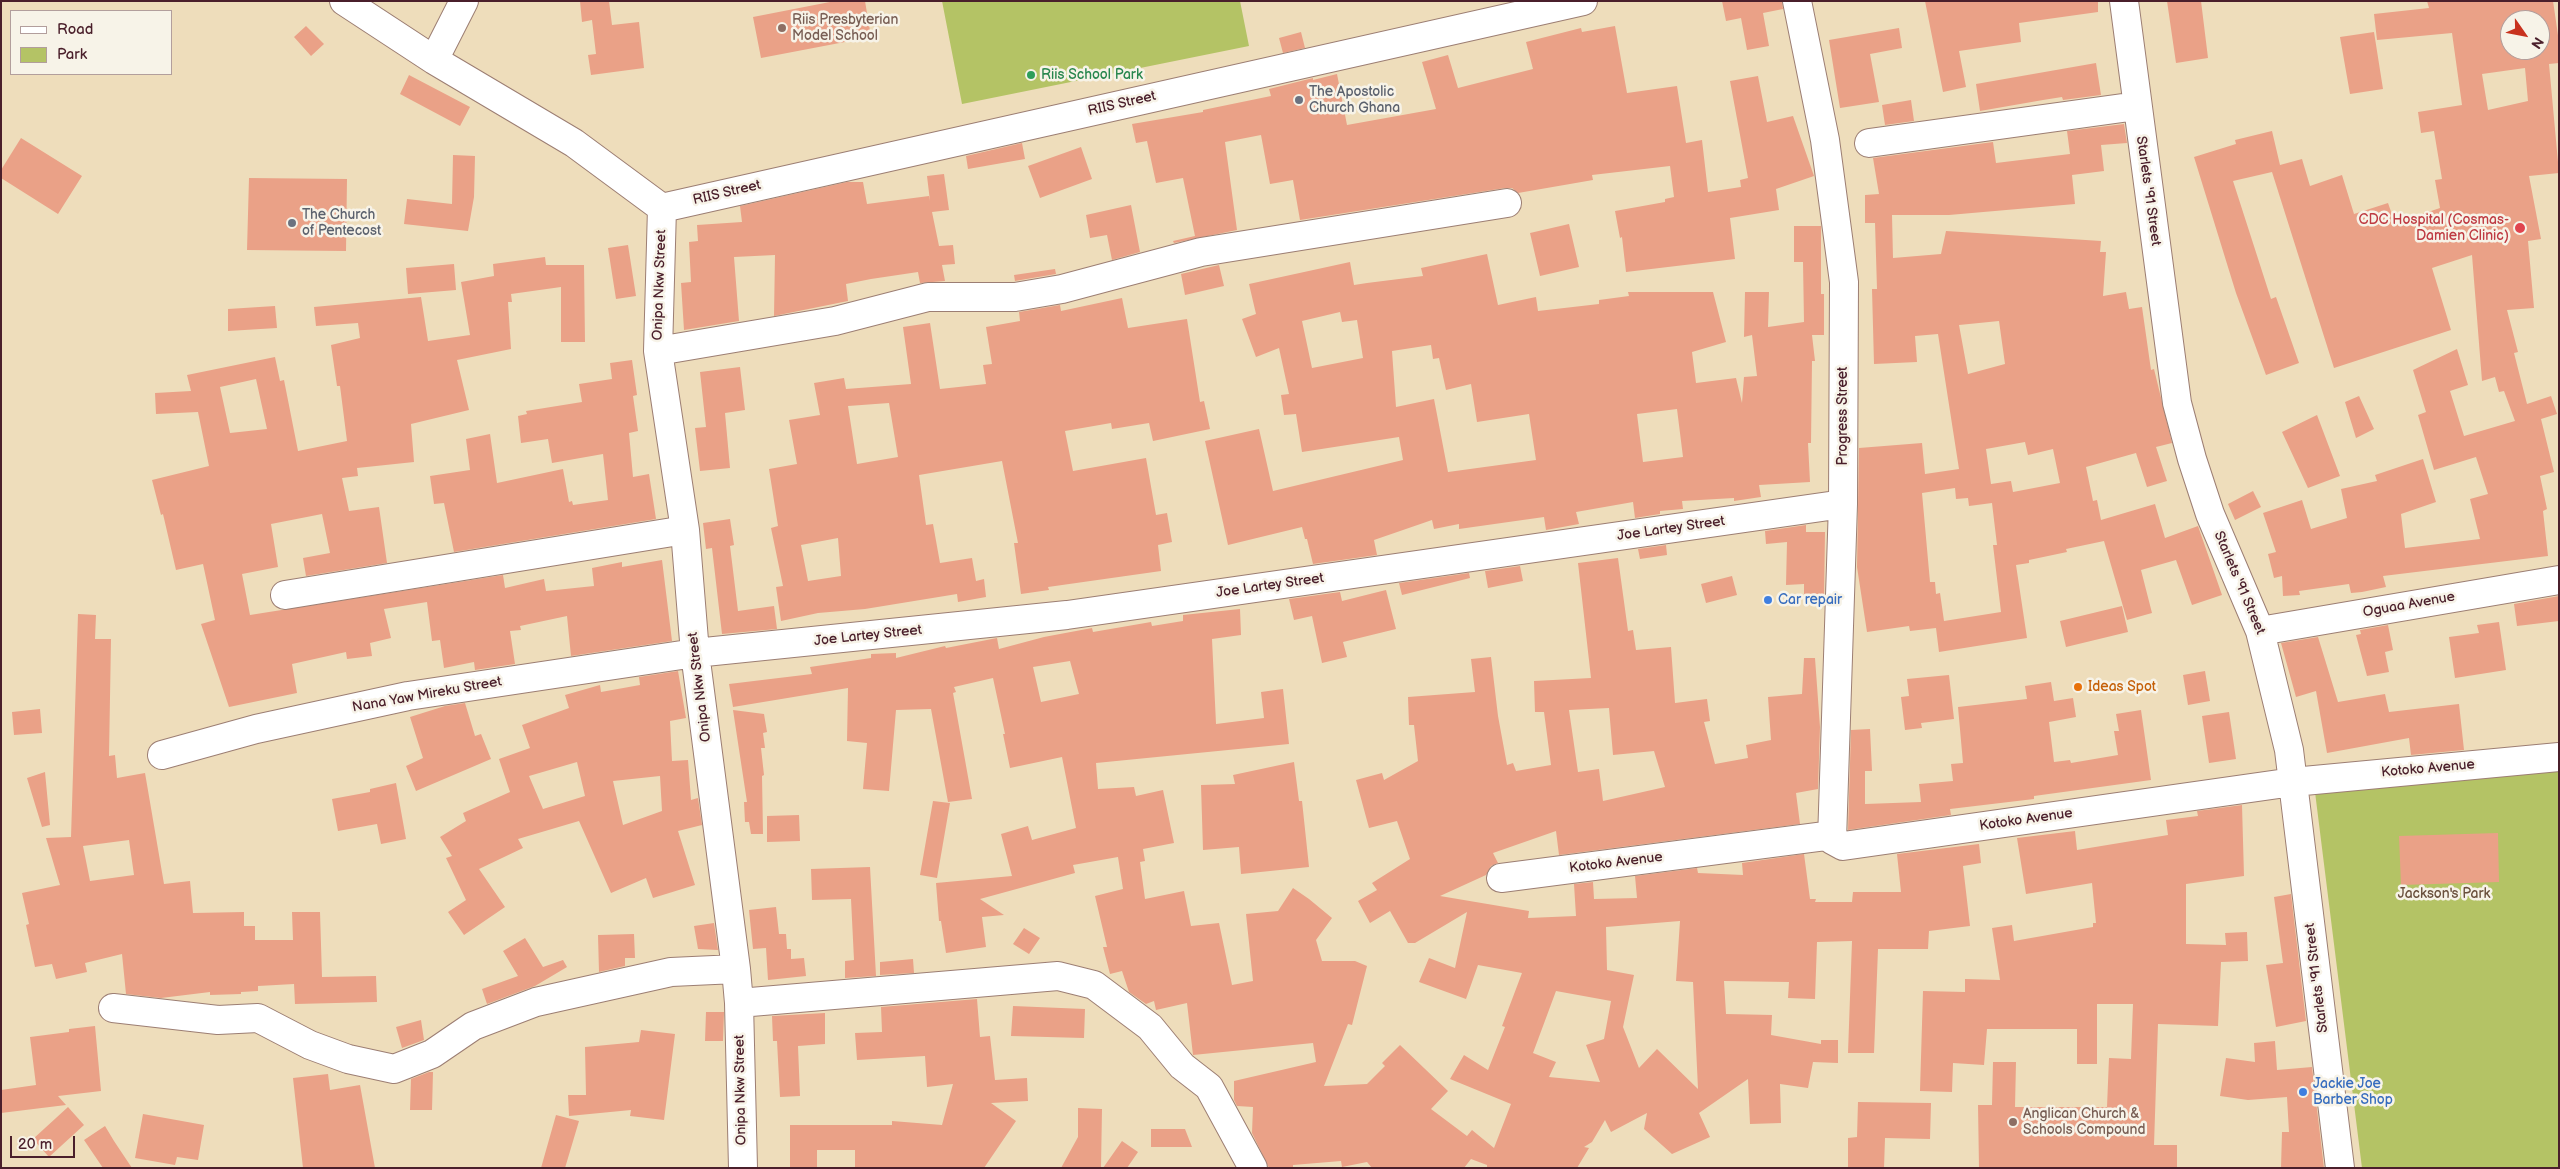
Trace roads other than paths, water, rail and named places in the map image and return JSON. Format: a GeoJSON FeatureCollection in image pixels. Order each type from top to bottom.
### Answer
{"type":"FeatureCollection","features":[{"type":"Feature","properties":{"kind":"street"},"geometry":{"type":"LineString","coordinates":[[344,1],[434,60],[574,143],[662,208]]}},
{"type":"Feature","properties":{"kind":"street"},"geometry":{"type":"LineString","coordinates":[[434,60],[464,1]]}},
{"type":"Feature","properties":{"kind":"street","name":"Progress Street"},"geometry":{"type":"LineString","coordinates":[[1797,1],[1824,140],[1844,282],[1843,504],[1833,835]]}},
{"type":"Feature","properties":{"kind":"street","name":"Starlets '91 Street"},"geometry":{"type":"LineString","coordinates":[[2124,1],[2178,402],[2192,459],[2210,514],[2260,631],[2289,750],[2340,1168]]}},
{"type":"Feature","properties":{"kind":"street","name":"RIIS Street"},"geometry":{"type":"LineString","coordinates":[[662,208],[1571,2]]}},
{"type":"Feature","properties":{"kind":"street"},"geometry":{"type":"LineString","coordinates":[[1869,143],[2137,106]]}},
{"type":"Feature","properties":{"kind":"street"},"geometry":{"type":"LineString","coordinates":[[658,351],[836,321],[928,297],[1015,298],[1052,291],[1201,252],[1507,203]]}},
{"type":"Feature","properties":{"kind":"street","name":"Onipa Nkw Street"},"geometry":{"type":"LineString","coordinates":[[662,208],[658,351],[685,530],[695,653],[736,969],[739,1003],[743,1168]]}},
{"type":"Feature","properties":{"kind":"street","name":"Joe Lartey Street"},"geometry":{"type":"LineString","coordinates":[[695,653],[1067,616],[1843,504]]}},
{"type":"Feature","properties":{"kind":"street"},"geometry":{"type":"LineString","coordinates":[[285,595],[685,530]]}},
{"type":"Feature","properties":{"kind":"street","name":"Oguaa Avenue"},"geometry":{"type":"LineString","coordinates":[[2260,631],[2559,580]]}},
{"type":"Feature","properties":{"kind":"street","name":"Nana Yaw Mireku Street"},"geometry":{"type":"LineString","coordinates":[[162,755],[256,729],[408,696],[695,653]]}},
{"type":"Feature","properties":{"kind":"street","name":"Kotoko Avenue"},"geometry":{"type":"LineString","coordinates":[[1501,878],[1833,835],[1832,840],[1842,846],[2293,782],[2559,757]]}},
{"type":"Feature","properties":{"kind":"street"},"geometry":{"type":"LineString","coordinates":[[113,1008],[218,1020],[258,1018],[310,1045],[348,1059],[394,1069],[432,1054],[473,1026],[536,1002],[671,972],[736,969]]}},
{"type":"Feature","properties":{"kind":"street"},"geometry":{"type":"LineString","coordinates":[[739,1003],[1058,976],[1094,985],[1150,1027],[1182,1066],[1209,1086],[1253,1168]]}},
{"type":"Feature","properties":{"kind":"place","name":"Riis Presbyterian Model School"},"geometry":{"type":"Point","coordinates":[782,28]}},
{"type":"Feature","properties":{"kind":"place","name":"Riis School Park"},"geometry":{"type":"Point","coordinates":[1031,75]}},
{"type":"Feature","properties":{"kind":"place","name":"The Apostolic Church Ghana"},"geometry":{"type":"Point","coordinates":[1299,100]}},
{"type":"Feature","properties":{"kind":"place","name":"The Church of Pentecost"},"geometry":{"type":"Point","coordinates":[292,223]}},
{"type":"Feature","properties":{"kind":"place","name":"CDC Hospital (Cosmas- Damien Clinic)"},"geometry":{"type":"Point","coordinates":[2520,228]}},
{"type":"Feature","properties":{"kind":"place","name":"Car repair"},"geometry":{"type":"Point","coordinates":[1768,600]}},
{"type":"Feature","properties":{"kind":"place","name":"Ideas Spot"},"geometry":{"type":"Point","coordinates":[2078,687]}},
{"type":"Feature","properties":{"kind":"place","name":"Jackie Joe Barber Shop"},"geometry":{"type":"Point","coordinates":[2303,1092]}},
{"type":"Feature","properties":{"kind":"place","name":"Anglican Church & Schools Compound"},"geometry":{"type":"Point","coordinates":[2013,1122]}},
{"type":"Feature","properties":{"kind":"park label","name":"Jackson's Park"},"geometry":{"type":"Point","coordinates":[2444,894]}}]}
